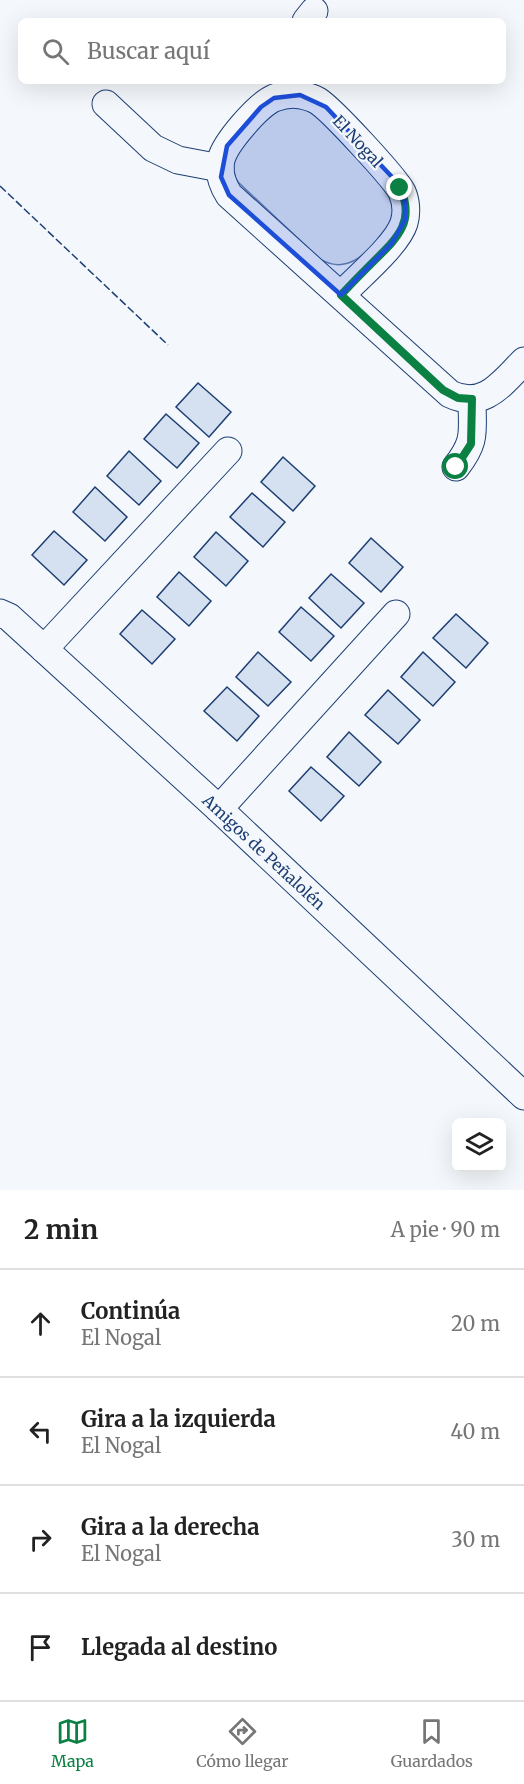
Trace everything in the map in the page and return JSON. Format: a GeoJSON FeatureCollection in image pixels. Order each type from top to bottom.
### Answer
{"type":"FeatureCollection","features":[{"type":"Feature","properties":{"kind":"street","name":"El Nogal"},"geometry":{"type":"LineString","coordinates":[[220,168],[227,146],[261,107],[289,88],[326,107],[393,178],[405,202],[405,220],[398,235],[341,295]]}},
{"type":"Feature","properties":{"kind":"street"},"geometry":{"type":"LineString","coordinates":[[106,104],[153,148],[178,160],[220,168],[224,186],[229,195],[443,390],[458,398],[472,399],[492,392],[524,361]]}},
{"type":"Feature","properties":{"kind":"street"},"geometry":{"type":"LineString","coordinates":[[456,467],[471,444],[472,399]]}},
{"type":"Feature","properties":{"kind":"street"},"geometry":{"type":"LineString","coordinates":[[44,649],[228,451]]}},
{"type":"Feature","properties":{"kind":"street","name":"Amigos de Peñalolén"},"geometry":{"type":"LineString","coordinates":[[0,613],[9,617],[219,809],[524,1096]]}},
{"type":"Feature","properties":{"kind":"street"},"geometry":{"type":"LineString","coordinates":[[219,809],[396,614]]}},
{"type":"Feature","properties":{"kind":"highlighted area"},"geometry":{"type":"Polygon","coordinates":[[[300,95],[326,107],[393,178],[405,202],[405,220],[392,243],[341,295],[229,195],[221,177],[227,146],[261,107],[274,98],[300,95]]]}},
{"type":"Feature","properties":{"kind":"shaded area"},"geometry":{"type":"Polygon","coordinates":[[[296,105],[314,113],[391,194],[395,208],[393,219],[375,244],[351,262],[338,265],[321,260],[238,182],[234,174],[233,160],[245,141],[278,111],[296,105]]]}},
{"type":"Feature","properties":{"kind":"building"},"geometry":{"type":"Polygon","coordinates":[[[198,383],[231,412],[209,437],[176,407],[198,383]]]}},
{"type":"Feature","properties":{"kind":"building"},"geometry":{"type":"Polygon","coordinates":[[[166,414],[199,443],[177,468],[144,439],[166,414]]]}},
{"type":"Feature","properties":{"kind":"building"},"geometry":{"type":"Polygon","coordinates":[[[129,451],[161,481],[139,505],[107,476],[129,451]]]}},
{"type":"Feature","properties":{"kind":"building"},"geometry":{"type":"Polygon","coordinates":[[[283,457],[315,486],[293,511],[261,482],[283,457]]]}},
{"type":"Feature","properties":{"kind":"building"},"geometry":{"type":"Polygon","coordinates":[[[95,487],[127,517],[105,541],[73,512],[95,487]]]}},
{"type":"Feature","properties":{"kind":"building"},"geometry":{"type":"Polygon","coordinates":[[[252,493],[285,522],[263,547],[230,517],[252,493]]]}},
{"type":"Feature","properties":{"kind":"building"},"geometry":{"type":"Polygon","coordinates":[[[54,531],[87,560],[64,585],[32,555],[54,531]]]}},
{"type":"Feature","properties":{"kind":"building"},"geometry":{"type":"Polygon","coordinates":[[[216,532],[248,561],[226,586],[194,557],[216,532]]]}},
{"type":"Feature","properties":{"kind":"building"},"geometry":{"type":"Polygon","coordinates":[[[371,538],[403,567],[381,592],[349,563],[371,538]]]}},
{"type":"Feature","properties":{"kind":"building"},"geometry":{"type":"Polygon","coordinates":[[[179,572],[211,601],[189,626],[157,597],[179,572]]]}},
{"type":"Feature","properties":{"kind":"building"},"geometry":{"type":"Polygon","coordinates":[[[331,574],[364,603],[341,628],[309,598],[331,574]]]}},
{"type":"Feature","properties":{"kind":"building"},"geometry":{"type":"Polygon","coordinates":[[[301,607],[334,636],[311,661],[279,632],[301,607]]]}},
{"type":"Feature","properties":{"kind":"building"},"geometry":{"type":"Polygon","coordinates":[[[142,610],[175,639],[152,664],[120,634],[142,610]]]}},
{"type":"Feature","properties":{"kind":"building"},"geometry":{"type":"Polygon","coordinates":[[[456,614],[488,643],[466,668],[433,638],[456,614]]]}},
{"type":"Feature","properties":{"kind":"building"},"geometry":{"type":"Polygon","coordinates":[[[258,652],[291,682],[268,706],[236,677],[258,652]]]}},
{"type":"Feature","properties":{"kind":"building"},"geometry":{"type":"Polygon","coordinates":[[[423,652],[455,682],[433,706],[401,677],[423,652]]]}},
{"type":"Feature","properties":{"kind":"building"},"geometry":{"type":"Polygon","coordinates":[[[227,687],[259,716],[237,741],[204,711],[227,687]]]}},
{"type":"Feature","properties":{"kind":"building"},"geometry":{"type":"Polygon","coordinates":[[[388,690],[420,720],[398,744],[365,715],[388,690]]]}},
{"type":"Feature","properties":{"kind":"building"},"geometry":{"type":"Polygon","coordinates":[[[349,732],[381,762],[359,786],[327,757],[349,732]]]}},
{"type":"Feature","properties":{"kind":"building"},"geometry":{"type":"Polygon","coordinates":[[[311,767],[344,796],[321,821],[289,791],[311,767]]]}},
{"type":"Feature","properties":{"kind":"fence"},"geometry":{"type":"LineString","coordinates":[[0,186],[168,345]]}},
{"type":"Feature","properties":{"kind":"route"},"geometry":{"type":"LineString","coordinates":[[400,188],[406,211],[403,226],[392,243],[341,295],[443,390],[458,398],[472,399],[471,444],[468,452],[456,467]]}}]}
